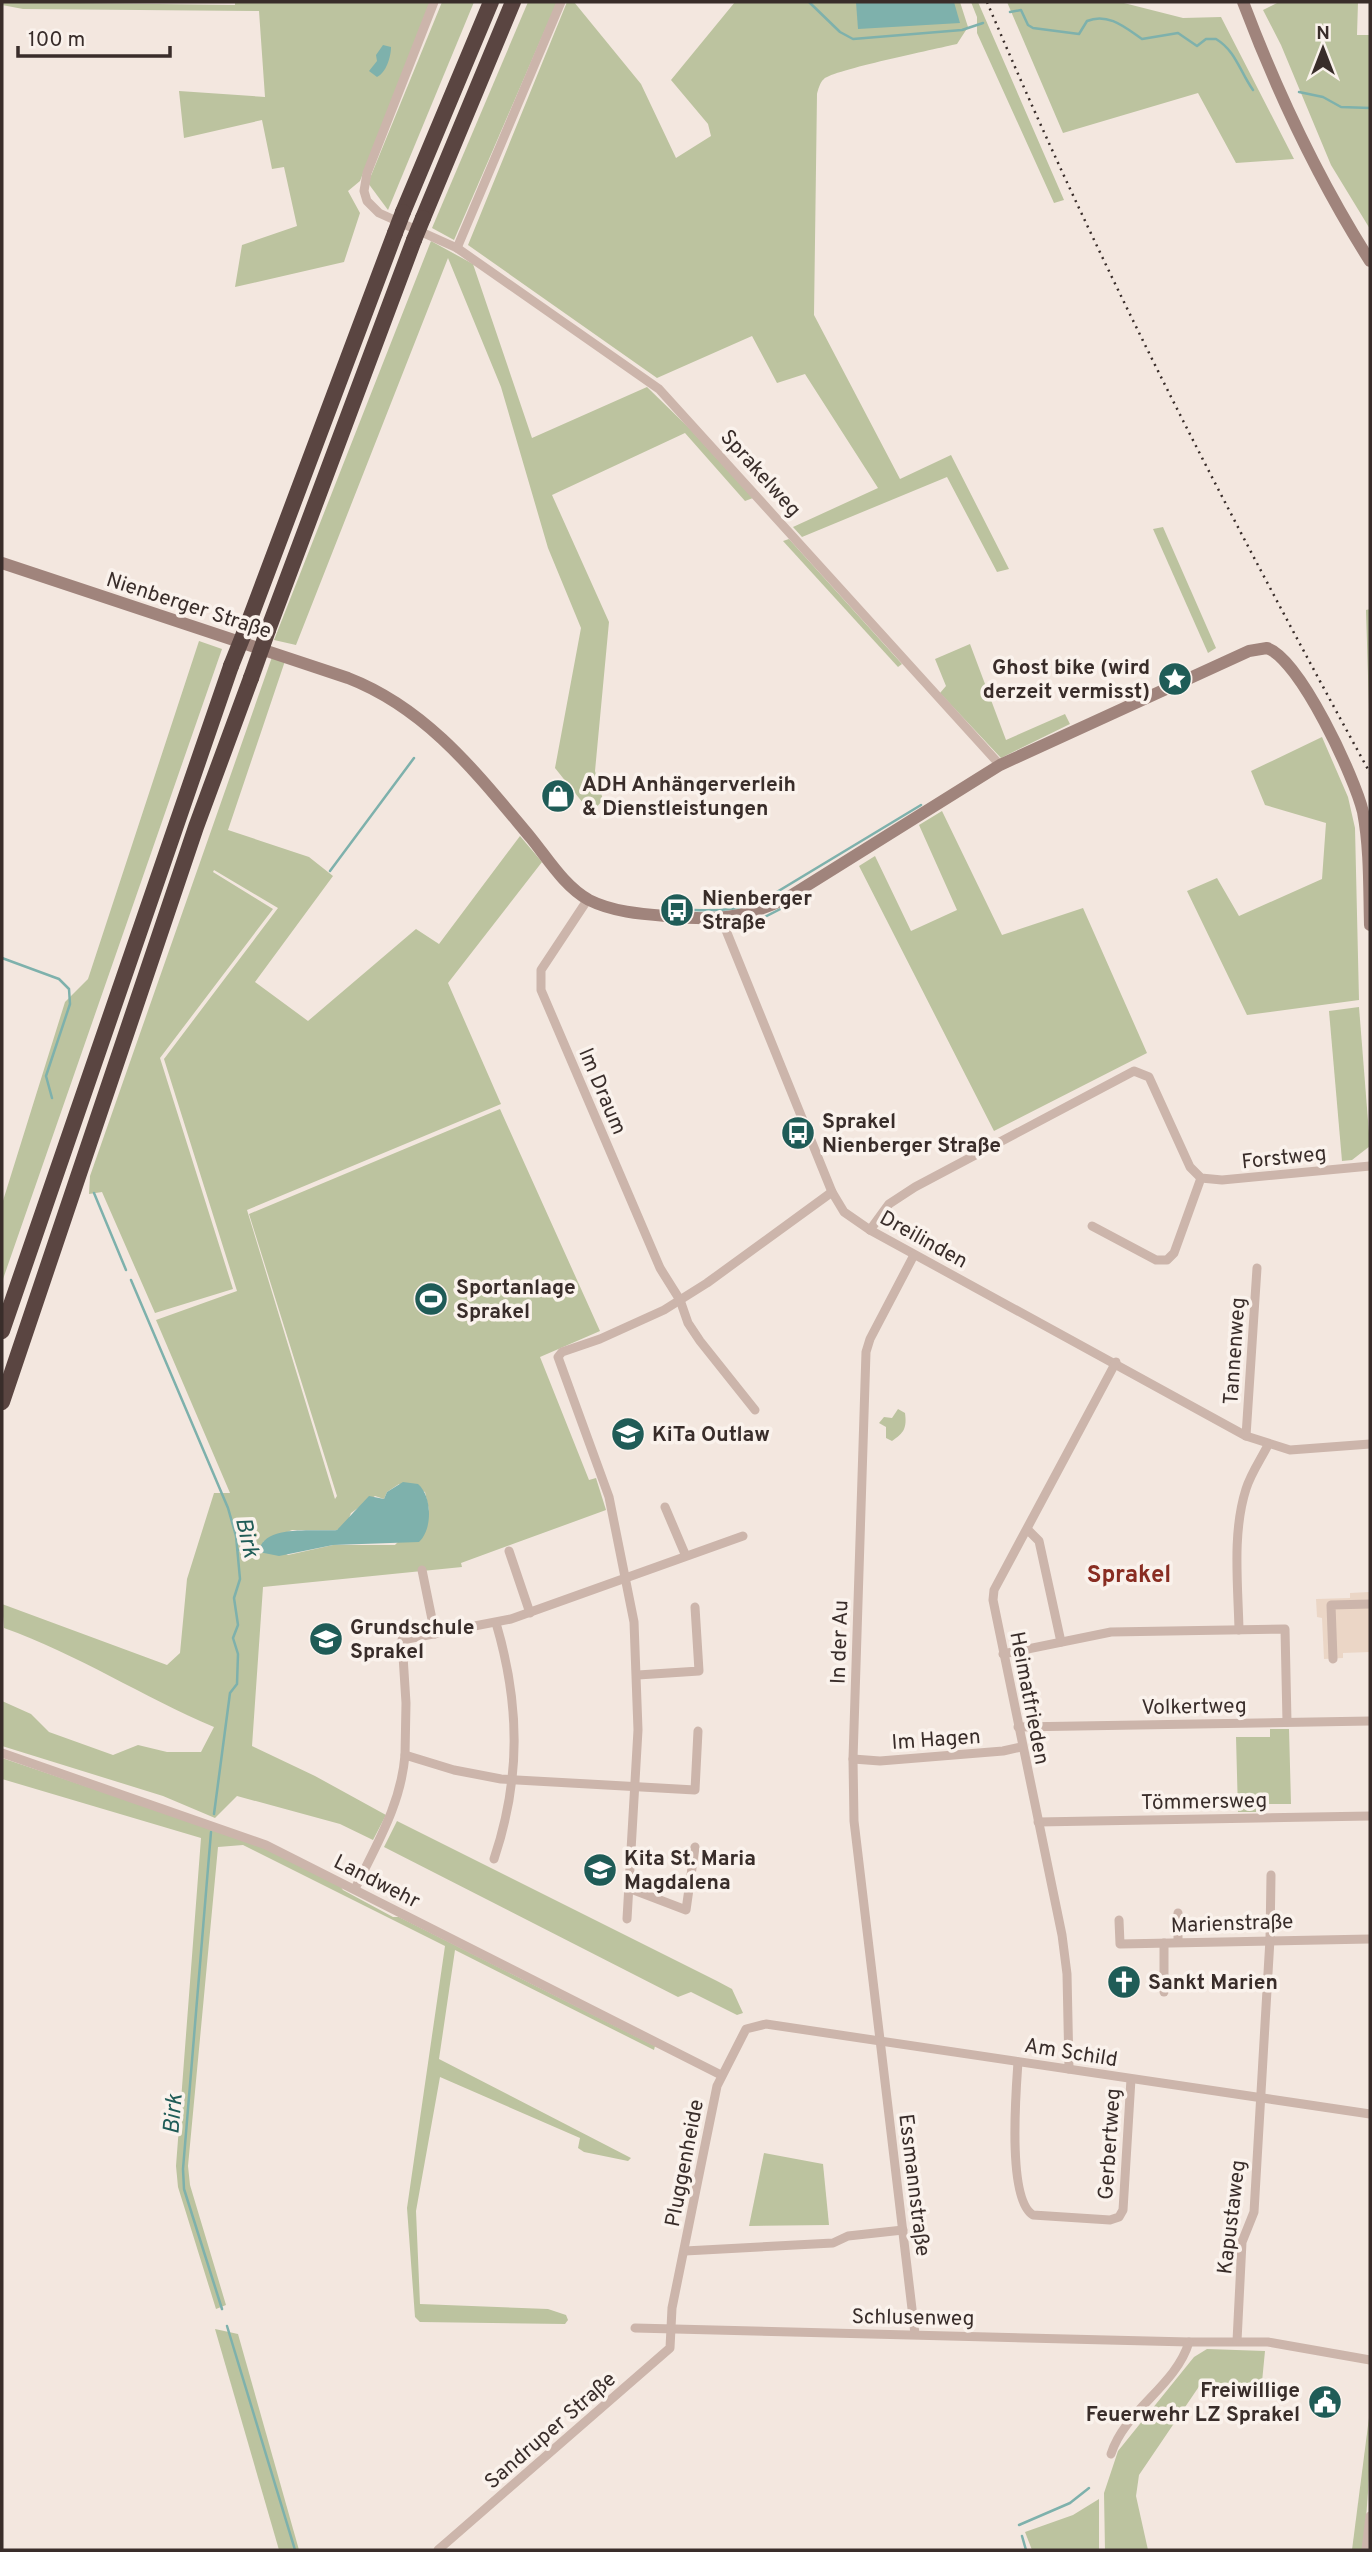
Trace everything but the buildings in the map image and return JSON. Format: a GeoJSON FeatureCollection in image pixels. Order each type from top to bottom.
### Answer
{"type":"FeatureCollection","features":[{"type":"Feature","properties":{"kind":"highway"},"geometry":{"type":"LineString","coordinates":[[2,1331],[231,666],[403,212],[491,2]]}},
{"type":"Feature","properties":{"kind":"highway"},"geometry":{"type":"LineString","coordinates":[[2,1402],[196,827],[414,240],[513,2]]}},
{"type":"Feature","properties":{"kind":"street","name":"Sprakelweg"},"geometry":{"type":"LineString","coordinates":[[435,2],[367,173],[364,191],[367,201],[379,213],[457,248],[659,389],[1000,765]]}},
{"type":"Feature","properties":{"kind":"street"},"geometry":{"type":"LineString","coordinates":[[457,248],[561,2]]}},
{"type":"Feature","properties":{"kind":"street"},"geometry":{"type":"LineString","coordinates":[[1243,2],[1307,149],[1370,261]]}},
{"type":"Feature","properties":{"kind":"street","name":"Nienberger Straße"},"geometry":{"type":"LineString","coordinates":[[2,563],[348,678],[385,694],[413,712],[444,739],[566,880],[588,899],[623,911],[721,918],[751,915],[786,898],[1000,765],[1258,648],[1267,648],[1280,655],[1312,701],[1339,751],[1362,810],[1370,925]]}},
{"type":"Feature","properties":{"kind":"street","name":"Im Draum"},"geometry":{"type":"LineString","coordinates":[[588,899],[543,964],[539,985],[650,1245],[680,1300],[688,1323],[754,1410]]}},
{"type":"Feature","properties":{"kind":"street","name":"Dreilinden"},"geometry":{"type":"LineString","coordinates":[[721,918],[832,1192],[844,1212],[914,1255],[1116,1362],[1246,1436],[1290,1450],[1370,1444]]}},
{"type":"Feature","properties":{"kind":"street"},"geometry":{"type":"LineString","coordinates":[[870,1230],[889,1204],[915,1186],[1134,1072],[1149,1077],[1190,1167],[1201,1178],[1174,1253],[1167,1260],[1156,1260],[1092,1226]]}},
{"type":"Feature","properties":{"kind":"street","name":"Forstweg"},"geometry":{"type":"LineString","coordinates":[[1201,1178],[1223,1180],[1370,1166]]}},
{"type":"Feature","properties":{"kind":"street"},"geometry":{"type":"LineString","coordinates":[[627,1919],[631,1889],[638,1675],[627,1577],[609,1497],[568,1390],[566,1377],[557,1360],[562,1352],[600,1339],[680,1300],[832,1192]]}},
{"type":"Feature","properties":{"kind":"street","name":"In der Au"},"geometry":{"type":"LineString","coordinates":[[880,2040],[854,1821],[853,1759],[866,1352],[870,1339],[914,1255]]}},
{"type":"Feature","properties":{"kind":"street","name":"Tannenweg"},"geometry":{"type":"LineString","coordinates":[[1246,1436],[1257,1268]]}},
{"type":"Feature","properties":{"kind":"street","name":"Heimatfrieden"},"geometry":{"type":"LineString","coordinates":[[1069,2069],[1067,1973],[993,1600],[994,1590],[1028,1531],[1116,1362]]}},
{"type":"Feature","properties":{"kind":"street"},"geometry":{"type":"LineString","coordinates":[[1239,1630],[1237,1550],[1245,1491],[1268,1445]]}},
{"type":"Feature","properties":{"kind":"street"},"geometry":{"type":"LineString","coordinates":[[664,1507],[685,1554]]}},
{"type":"Feature","properties":{"kind":"street"},"geometry":{"type":"LineString","coordinates":[[1028,1531],[1038,1541],[1061,1642]]}},
{"type":"Feature","properties":{"kind":"street"},"geometry":{"type":"LineString","coordinates":[[355,1889],[386,1831],[396,1801],[405,1755],[406,1703],[401,1643],[407,1638],[496,1623],[530,1613],[685,1554],[743,1536]]}},
{"type":"Feature","properties":{"kind":"street"},"geometry":{"type":"LineString","coordinates":[[509,1551],[530,1613]]}},
{"type":"Feature","properties":{"kind":"street"},"geometry":{"type":"LineString","coordinates":[[422,1570],[435,1633]]}},
{"type":"Feature","properties":{"kind":"street"},"geometry":{"type":"LineString","coordinates":[[1333,1659],[1331,1605],[1370,1604]]}},
{"type":"Feature","properties":{"kind":"street"},"geometry":{"type":"LineString","coordinates":[[638,1675],[699,1671],[695,1607]]}},
{"type":"Feature","properties":{"kind":"street"},"geometry":{"type":"LineString","coordinates":[[494,1859],[506,1820],[513,1780],[514,1705],[496,1623]]}},
{"type":"Feature","properties":{"kind":"street"},"geometry":{"type":"LineString","coordinates":[[1003,1654],[1111,1632],[1285,1629],[1287,1722]]}},
{"type":"Feature","properties":{"kind":"street","name":"Volkertweg"},"geometry":{"type":"LineString","coordinates":[[1018,1727],[1370,1721]]}},
{"type":"Feature","properties":{"kind":"street"},"geometry":{"type":"LineString","coordinates":[[405,1755],[480,1776],[513,1780],[695,1790],[698,1731]]}},
{"type":"Feature","properties":{"kind":"street","name":"Im Hagen"},"geometry":{"type":"LineString","coordinates":[[853,1759],[880,1761],[1003,1751],[1021,1747]]}},
{"type":"Feature","properties":{"kind":"street","name":"Landwehr"},"geometry":{"type":"LineString","coordinates":[[2,1753],[249,1838],[355,1889],[721,2076]]}},
{"type":"Feature","properties":{"kind":"street","name":"Tömmersweg"},"geometry":{"type":"LineString","coordinates":[[1038,1822],[1370,1816]]}},
{"type":"Feature","properties":{"kind":"street"},"geometry":{"type":"LineString","coordinates":[[631,1889],[686,1910],[695,1847]]}},
{"type":"Feature","properties":{"kind":"street","name":"Kapustaweg"},"geometry":{"type":"LineString","coordinates":[[1237,2341],[1242,2242],[1254,2212],[1270,1939],[1270,1875]]}},
{"type":"Feature","properties":{"kind":"street"},"geometry":{"type":"LineString","coordinates":[[1178,1913],[1178,1942]]}},
{"type":"Feature","properties":{"kind":"street","name":"Marienstraße"},"geometry":{"type":"LineString","coordinates":[[1119,1920],[1120,1944],[1370,1939]]}},
{"type":"Feature","properties":{"kind":"street"},"geometry":{"type":"LineString","coordinates":[[1164,1942],[1164,1992]]}},
{"type":"Feature","properties":{"kind":"street","name":"Am Schild"},"geometry":{"type":"LineString","coordinates":[[766,2024],[1370,2114]]}},
{"type":"Feature","properties":{"kind":"street","name":"Pluggenheide"},"geometry":{"type":"LineString","coordinates":[[672,2330],[672,2308],[721,2076],[746,2029],[766,2024]]}},
{"type":"Feature","properties":{"kind":"street","name":"Essmannstraße"},"geometry":{"type":"LineString","coordinates":[[880,2040],[915,2334]]}},
{"type":"Feature","properties":{"kind":"street","name":"Gerbertweg"},"geometry":{"type":"LineString","coordinates":[[1017,2062],[1014,2147],[1023,2203],[1033,2215],[1110,2220],[1119,2217],[1123,2210],[1131,2079]]}},
{"type":"Feature","properties":{"kind":"street"},"geometry":{"type":"LineString","coordinates":[[685,2251],[833,2243],[848,2236],[903,2230]]}},
{"type":"Feature","properties":{"kind":"street","name":"Schlusenweg"},"geometry":{"type":"LineString","coordinates":[[635,2329],[1237,2341],[1274,2343],[1370,2360]]}},
{"type":"Feature","properties":{"kind":"street","name":"Sandruper Straße"},"geometry":{"type":"LineString","coordinates":[[438,2550],[667,2352],[672,2343],[672,2330]]}},
{"type":"Feature","properties":{"kind":"street"},"geometry":{"type":"LineString","coordinates":[[1111,2454],[1122,2432],[1182,2359],[1189,2342]]}},
{"type":"Feature","properties":{"kind":"street"},"geometry":{"type":"LineString","coordinates":[[1366,2550],[1370,2516]]}},
{"type":"Feature","properties":{"kind":"green space"},"geometry":{"type":"Polygon","coordinates":[[[2,2],[235,5],[235,2],[430,2],[360,181],[348,191],[360,213],[344,262],[235,287],[242,245],[297,226],[284,167],[272,169],[262,120],[184,138],[179,91],[265,97],[259,11],[23,9],[2,5],[2,2]]]}},
{"type":"Feature","properties":{"kind":"green space"},"geometry":{"type":"Polygon","coordinates":[[[442,2],[474,2],[388,210],[368,183],[442,2]]]}},
{"type":"Feature","properties":{"kind":"green space"},"geometry":{"type":"Polygon","coordinates":[[[528,2],[557,2],[454,240],[432,228],[528,2]]]}},
{"type":"Feature","properties":{"kind":"green space"},"geometry":{"type":"Polygon","coordinates":[[[567,2],[574,2],[641,84],[676,158],[711,136],[708,124],[671,80],[735,2],[960,2],[968,27],[957,44],[846,70],[831,75],[820,84],[817,94],[814,315],[900,479],[951,455],[1009,569],[997,572],[947,477],[802,537],[793,527],[878,488],[805,374],[777,383],[752,336],[657,378],[468,245],[567,2]]]}},
{"type":"Feature","properties":{"kind":"green space"},"geometry":{"type":"Polygon","coordinates":[[[971,2],[978,2],[1064,200],[1054,203],[977,33],[977,17],[971,2]]]}},
{"type":"Feature","properties":{"kind":"green space"},"geometry":{"type":"Polygon","coordinates":[[[1007,2],[1120,2],[1183,18],[1221,17],[1294,159],[1236,163],[1198,93],[1063,133],[1007,2]]]}},
{"type":"Feature","properties":{"kind":"green space"},"geometry":{"type":"Polygon","coordinates":[[[1279,2],[1358,2],[1357,35],[1370,35],[1370,229],[1331,165],[1281,45],[1263,10],[1279,2]]]}},
{"type":"Feature","properties":{"kind":"green space"},"geometry":{"type":"Polygon","coordinates":[[[431,241],[473,264],[532,438],[647,387],[753,498],[745,501],[685,433],[552,495],[609,622],[595,771],[603,800],[591,813],[555,768],[581,628],[548,548],[501,387],[448,258],[296,645],[274,640],[431,241]]]}},
{"type":"Feature","properties":{"kind":"green space"},"geometry":{"type":"Polygon","coordinates":[[[1163,527],[1216,648],[1208,653],[1153,529],[1163,527]]]}},
{"type":"Feature","properties":{"kind":"green space"},"geometry":{"type":"Polygon","coordinates":[[[789,539],[902,664],[898,667],[783,541],[789,539]]]}},
{"type":"Feature","properties":{"kind":"green space"},"geometry":{"type":"Polygon","coordinates":[[[1370,609],[1370,708],[1369,709],[1366,610],[1370,609]]]}},
{"type":"Feature","properties":{"kind":"green space"},"geometry":{"type":"Polygon","coordinates":[[[199,641],[222,649],[2,1282],[2,1204],[65,1002],[88,979],[199,641]]]}},
{"type":"Feature","properties":{"kind":"green space"},"geometry":{"type":"Polygon","coordinates":[[[970,644],[1006,740],[1065,714],[1070,724],[1001,758],[940,693],[946,686],[935,659],[970,644]]]}},
{"type":"Feature","properties":{"kind":"green space"},"geometry":{"type":"Polygon","coordinates":[[[272,657],[285,661],[228,830],[309,857],[333,876],[255,982],[308,1021],[416,929],[439,944],[520,836],[542,862],[448,983],[501,1104],[247,1210],[335,1499],[337,1496],[249,1214],[500,1109],[600,1331],[540,1357],[589,1480],[596,1478],[606,1510],[461,1563],[462,1567],[263,1587],[252,1746],[315,1776],[386,1815],[373,1840],[340,1824],[237,1796],[215,1818],[163,1796],[2,1746],[2,1701],[31,1714],[49,1732],[113,1755],[138,1745],[167,1752],[201,1752],[214,1727],[58,1650],[4,1628],[2,1604],[167,1665],[180,1653],[187,1579],[214,1493],[230,1493],[156,1320],[237,1291],[164,1059],[278,908],[214,870],[213,872],[273,909],[160,1058],[233,1289],[155,1313],[102,1192],[89,1194],[90,1176],[272,657]],[[399,1484],[387,1492],[384,1499],[375,1496],[351,1513],[347,1523],[337,1530],[292,1530],[263,1542],[288,1555],[333,1545],[395,1545],[429,1510],[425,1492],[399,1484]]]}},
{"type":"Feature","properties":{"kind":"green space"},"geometry":{"type":"Polygon","coordinates":[[[1322,737],[1348,797],[1355,828],[1359,1000],[1247,1015],[1187,891],[1217,878],[1239,916],[1322,879],[1326,823],[1265,805],[1251,771],[1322,737]]]}},
{"type":"Feature","properties":{"kind":"green space"},"geometry":{"type":"Polygon","coordinates":[[[942,811],[1002,935],[1083,908],[1147,1053],[994,1131],[859,866],[875,856],[911,931],[957,910],[919,825],[942,811]]]}},
{"type":"Feature","properties":{"kind":"green space"},"geometry":{"type":"Polygon","coordinates":[[[1359,1007],[1370,1146],[1352,1160],[1342,1161],[1329,1011],[1359,1007]]]}},
{"type":"Feature","properties":{"kind":"green space"},"geometry":{"type":"Polygon","coordinates":[[[898,1409],[905,1413],[905,1426],[902,1433],[892,1441],[886,1438],[886,1427],[879,1423],[884,1417],[892,1418],[898,1409]]]}},
{"type":"Feature","properties":{"kind":"green space"},"geometry":{"type":"Polygon","coordinates":[[[1270,1729],[1289,1729],[1291,1804],[1257,1804],[1256,1812],[1238,1812],[1236,1737],[1270,1737],[1270,1729]]]}},
{"type":"Feature","properties":{"kind":"green space"},"geometry":{"type":"Polygon","coordinates":[[[2,1758],[257,1844],[338,1883],[343,1890],[393,1917],[399,1917],[655,2046],[654,2050],[455,1950],[439,2059],[631,2158],[628,2161],[584,2152],[578,2148],[580,2138],[440,2077],[416,2211],[420,2304],[548,2309],[566,2315],[568,2320],[565,2324],[420,2322],[415,2317],[407,2208],[445,1946],[243,1845],[218,1847],[188,2166],[190,2185],[226,2305],[216,2309],[178,2187],[176,2166],[201,1838],[2,1779],[2,1758]]]}},
{"type":"Feature","properties":{"kind":"green space"},"geometry":{"type":"Polygon","coordinates":[[[397,1821],[732,1989],[743,2013],[737,2015],[691,1992],[678,1997],[384,1847],[397,1821]]]}},
{"type":"Feature","properties":{"kind":"green space"},"geometry":{"type":"Polygon","coordinates":[[[764,2153],[823,2164],[829,2225],[749,2226],[764,2153]]]}},
{"type":"Feature","properties":{"kind":"green space"},"geometry":{"type":"Polygon","coordinates":[[[215,2329],[238,2334],[299,2550],[279,2550],[215,2329]]]}},
{"type":"Feature","properties":{"kind":"green space"},"geometry":{"type":"Polygon","coordinates":[[[1207,2349],[1265,2351],[1261,2392],[1211,2381],[1200,2385],[1139,2475],[1136,2496],[1148,2550],[1105,2550],[1104,2493],[1118,2451],[1194,2357],[1207,2349]]]}},
{"type":"Feature","properties":{"kind":"green space"},"geometry":{"type":"Polygon","coordinates":[[[1370,2410],[1369,2480],[1362,2550],[1352,2550],[1370,2410]]]}},
{"type":"Feature","properties":{"kind":"green space"},"geometry":{"type":"Polygon","coordinates":[[[1099,2499],[1099,2550],[1032,2550],[1025,2532],[1073,2515],[1099,2499]]]}},
{"type":"Feature","properties":{"kind":"shaded area"},"geometry":{"type":"Polygon","coordinates":[[[1369,1592],[1370,1652],[1343,1653],[1343,1658],[1324,1659],[1322,1618],[1317,1617],[1316,1599],[1350,1598],[1350,1593],[1369,1592]]]}},
{"type":"Feature","properties":{"kind":"water"},"geometry":{"type":"Polygon","coordinates":[[[856,2],[954,2],[960,23],[858,29],[856,2]]]}},
{"type":"Feature","properties":{"kind":"water"},"geometry":{"type":"Polygon","coordinates":[[[383,45],[391,47],[390,55],[385,68],[377,77],[369,71],[377,61],[376,55],[383,45]]]}},
{"type":"Feature","properties":{"kind":"water"},"geometry":{"type":"Polygon","coordinates":[[[403,1482],[418,1484],[426,1496],[429,1521],[419,1542],[333,1545],[279,1556],[259,1552],[262,1543],[280,1533],[337,1530],[369,1496],[384,1499],[387,1492],[403,1482]]]}},
{"type":"Feature","properties":{"kind":"waterway","name":"Birk"},"geometry":{"type":"LineString","coordinates":[[809,2],[840,32],[853,39],[962,30],[983,23]]}},
{"type":"Feature","properties":{"kind":"waterway","name":"Birk"},"geometry":{"type":"LineString","coordinates":[[1010,12],[1021,10],[1028,25],[1033,28],[1079,34],[1087,21],[1102,18],[1116,22],[1142,39],[1178,33],[1197,46],[1206,39],[1216,39],[1228,49],[1253,90]]}},
{"type":"Feature","properties":{"kind":"waterway","name":"Birk"},"geometry":{"type":"LineString","coordinates":[[1299,92],[1323,97],[1341,107],[1370,108]]}},
{"type":"Feature","properties":{"kind":"waterway"},"geometry":{"type":"LineString","coordinates":[[330,871],[414,758]]}},
{"type":"Feature","properties":{"kind":"waterway"},"geometry":{"type":"LineString","coordinates":[[694,910],[729,909],[762,901],[921,805]]}},
{"type":"Feature","properties":{"kind":"waterway"},"geometry":{"type":"LineString","coordinates":[[741,929],[798,900]]}},
{"type":"Feature","properties":{"kind":"waterway","name":"Birk"},"geometry":{"type":"LineString","coordinates":[[2,958],[59,979],[69,989],[70,1004],[46,1076],[52,1098]]}},
{"type":"Feature","properties":{"kind":"waterway","name":"Birk"},"geometry":{"type":"LineString","coordinates":[[94,1193],[126,1270]]}},
{"type":"Feature","properties":{"kind":"waterway","name":"Birk"},"geometry":{"type":"LineString","coordinates":[[131,1280],[228,1508],[236,1536],[240,1579],[234,1598],[238,1625],[233,1638],[238,1654],[237,1684],[230,1693],[214,1814]]}},
{"type":"Feature","properties":{"kind":"waterway"},"geometry":{"type":"LineString","coordinates":[[238,1550],[258,1549]]}},
{"type":"Feature","properties":{"kind":"waterway","name":"Birk"},"geometry":{"type":"LineString","coordinates":[[211,1832],[183,2169],[184,2189],[222,2309]]}},
{"type":"Feature","properties":{"kind":"waterway","name":"Birk"},"geometry":{"type":"LineString","coordinates":[[227,2326],[295,2550]]}},
{"type":"Feature","properties":{"kind":"waterway"},"geometry":{"type":"LineString","coordinates":[[1019,2525],[1070,2503],[1089,2488]]}},
{"type":"Feature","properties":{"kind":"waterway"},"geometry":{"type":"LineString","coordinates":[[1022,2536],[1026,2550]]}},
{"type":"Feature","properties":{"kind":"railway"},"geometry":{"type":"LineString","coordinates":[[987,2],[1121,296],[1218,488],[1370,773]]}},
{"type":"Feature","properties":{"kind":"place","name":"Ghost bike (wird derzeit vermisst)"},"geometry":{"type":"Point","coordinates":[1175,679]}},
{"type":"Feature","properties":{"kind":"place","name":"ADH Anhängerverleih & Dienstleistungen"},"geometry":{"type":"Point","coordinates":[558,796]}},
{"type":"Feature","properties":{"kind":"place","name":"Nienberger Straße"},"geometry":{"type":"Point","coordinates":[677,910]}},
{"type":"Feature","properties":{"kind":"place","name":"Sprakel Nienberger Straße"},"geometry":{"type":"Point","coordinates":[798,1133]}},
{"type":"Feature","properties":{"kind":"place","name":"Sportanlage Sprakel"},"geometry":{"type":"Point","coordinates":[431,1299]}},
{"type":"Feature","properties":{"kind":"place","name":"KiTa Outlaw"},"geometry":{"type":"Point","coordinates":[628,1434]}},
{"type":"Feature","properties":{"kind":"place","name":"Grundschule Sprakel"},"geometry":{"type":"Point","coordinates":[326,1639]}},
{"type":"Feature","properties":{"kind":"place","name":"Kita St. Maria Magdalena"},"geometry":{"type":"Point","coordinates":[600,1870]}},
{"type":"Feature","properties":{"kind":"place","name":"Sankt Marien"},"geometry":{"type":"Point","coordinates":[1124,1982]}},
{"type":"Feature","properties":{"kind":"place","name":"Freiwillige Feuerwehr LZ Sprakel"},"geometry":{"type":"Point","coordinates":[1325,2402]}},
{"type":"Feature","properties":{"kind":"district","name":"Sprakel"},"geometry":{"type":"Point","coordinates":[1129,1574]}}]}
